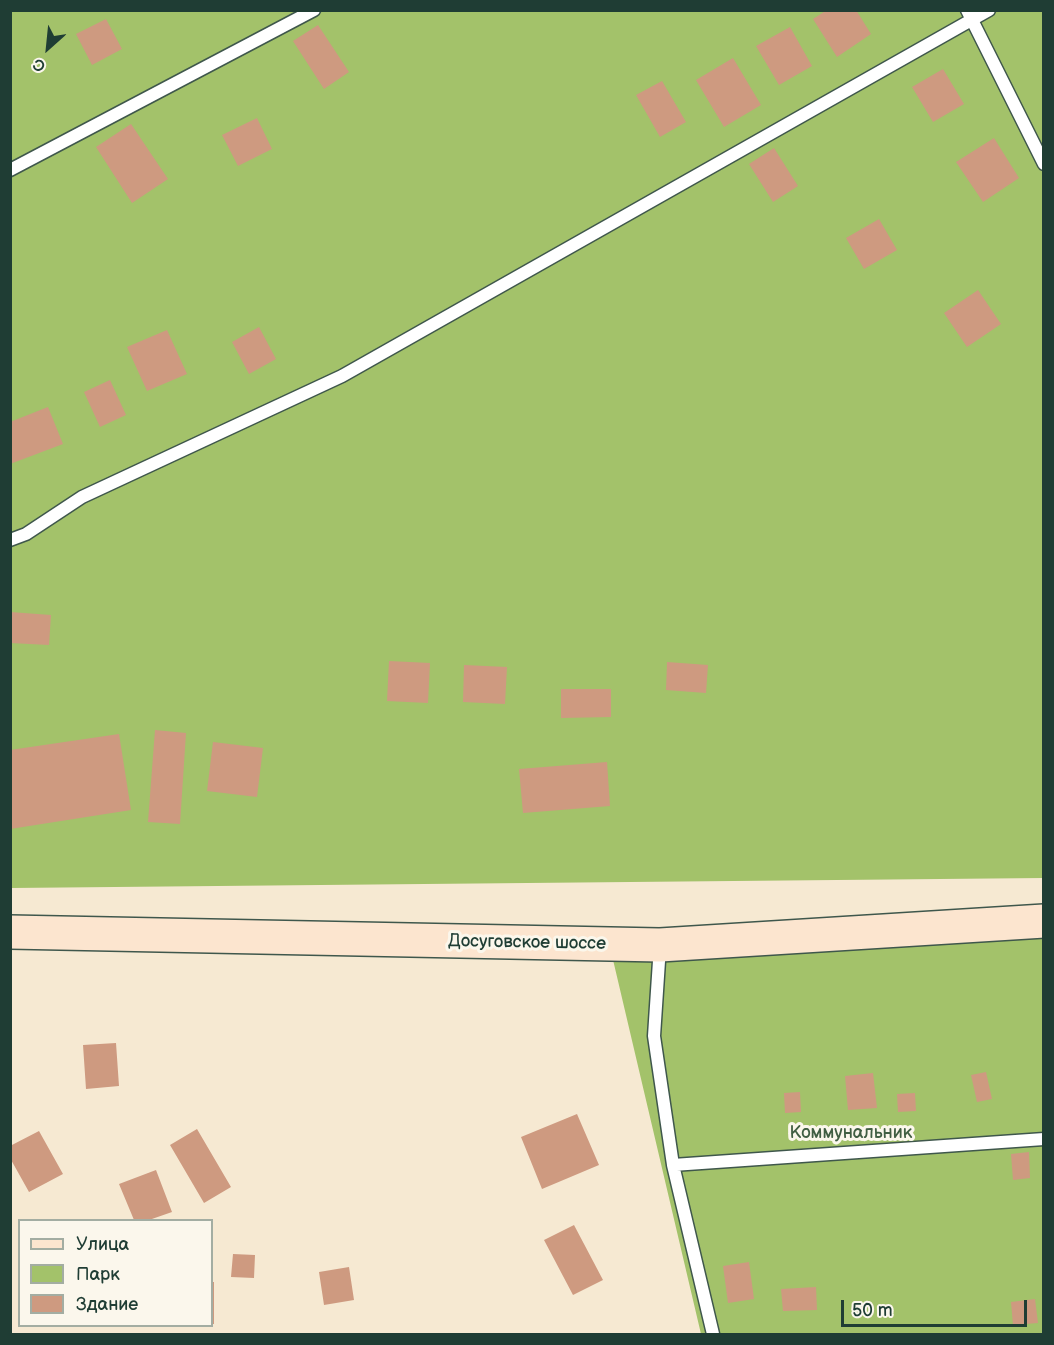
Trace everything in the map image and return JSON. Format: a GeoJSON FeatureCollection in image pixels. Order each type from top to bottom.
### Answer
{"type":"FeatureCollection","features":[{"type":"Feature","properties":{"kind":"main road","name":"Досуговское шоссе"},"geometry":{"type":"LineString","coordinates":[[10,932],[660,945],[1044,921]]}},
{"type":"Feature","properties":{"kind":"lane"},"geometry":{"type":"LineString","coordinates":[[10,170],[314,10]]}},
{"type":"Feature","properties":{"kind":"lane"},"geometry":{"type":"LineString","coordinates":[[10,540],[26,534],[82,497],[342,376],[970,15],[989,10]]}},
{"type":"Feature","properties":{"kind":"lane"},"geometry":{"type":"LineString","coordinates":[[970,15],[1044,164]]}},
{"type":"Feature","properties":{"kind":"lane"},"geometry":{"type":"LineString","coordinates":[[660,945],[654,1036],[673,1165],[713,1335]]}},
{"type":"Feature","properties":{"kind":"lane"},"geometry":{"type":"LineString","coordinates":[[673,1165],[1044,1139]]}},
{"type":"Feature","properties":{"kind":"green space"},"geometry":{"type":"Polygon","coordinates":[[[10,11],[1043,11],[1043,878],[11,888],[10,11]]]}},
{"type":"Feature","properties":{"kind":"green space","name":"Коммунальник"},"geometry":{"type":"Polygon","coordinates":[[[1043,934],[1043,1334],[701,1334],[610,947],[1043,934]]]}},
{"type":"Feature","properties":{"kind":"building"},"geometry":{"type":"Polygon","coordinates":[[[827,10],[856,10],[871,34],[837,57],[813,19],[827,10]]]}},
{"type":"Feature","properties":{"kind":"building"},"geometry":{"type":"Polygon","coordinates":[[[106,19],[122,49],[92,65],[76,34],[106,19]]]}},
{"type":"Feature","properties":{"kind":"building"},"geometry":{"type":"Polygon","coordinates":[[[318,25],[349,72],[324,89],[293,41],[318,25]]]}},
{"type":"Feature","properties":{"kind":"building"},"geometry":{"type":"Polygon","coordinates":[[[790,27],[812,66],[779,85],[756,46],[790,27]]]}},
{"type":"Feature","properties":{"kind":"building"},"geometry":{"type":"Polygon","coordinates":[[[733,58],[761,105],[724,127],[696,80],[733,58]]]}},
{"type":"Feature","properties":{"kind":"building"},"geometry":{"type":"Polygon","coordinates":[[[943,69],[964,104],[933,122],[912,87],[943,69]]]}},
{"type":"Feature","properties":{"kind":"building"},"geometry":{"type":"Polygon","coordinates":[[[662,81],[686,122],[660,137],[636,95],[662,81]]]}},
{"type":"Feature","properties":{"kind":"building"},"geometry":{"type":"Polygon","coordinates":[[[257,118],[272,149],[238,166],[222,135],[257,118]]]}},
{"type":"Feature","properties":{"kind":"building"},"geometry":{"type":"Polygon","coordinates":[[[131,124],[168,179],[132,203],[96,147],[131,124]]]}},
{"type":"Feature","properties":{"kind":"building"},"geometry":{"type":"Polygon","coordinates":[[[994,138],[1019,178],[983,202],[956,162],[994,138]]]}},
{"type":"Feature","properties":{"kind":"building"},"geometry":{"type":"Polygon","coordinates":[[[774,148],[798,186],[773,202],[749,164],[774,148]]]}},
{"type":"Feature","properties":{"kind":"building"},"geometry":{"type":"Polygon","coordinates":[[[879,219],[897,250],[864,269],[846,238],[879,219]]]}},
{"type":"Feature","properties":{"kind":"building"},"geometry":{"type":"Polygon","coordinates":[[[978,290],[1001,324],[967,347],[944,313],[978,290]]]}},
{"type":"Feature","properties":{"kind":"building"},"geometry":{"type":"Polygon","coordinates":[[[259,327],[276,359],[249,374],[232,342],[259,327]]]}},
{"type":"Feature","properties":{"kind":"building"},"geometry":{"type":"Polygon","coordinates":[[[167,330],[187,374],[147,391],[127,347],[167,330]]]}},
{"type":"Feature","properties":{"kind":"building"},"geometry":{"type":"Polygon","coordinates":[[[110,380],[126,415],[100,427],[84,392],[110,380]]]}},
{"type":"Feature","properties":{"kind":"building"},"geometry":{"type":"Polygon","coordinates":[[[48,407],[63,444],[10,464],[10,422],[48,407]]]}},
{"type":"Feature","properties":{"kind":"building"},"geometry":{"type":"Polygon","coordinates":[[[10,612],[51,615],[49,645],[10,643],[10,612]]]}},
{"type":"Feature","properties":{"kind":"building"},"geometry":{"type":"Polygon","coordinates":[[[389,661],[430,663],[428,703],[387,701],[389,661]]]}},
{"type":"Feature","properties":{"kind":"building"},"geometry":{"type":"Polygon","coordinates":[[[667,662],[708,665],[706,693],[666,690],[667,662]]]}},
{"type":"Feature","properties":{"kind":"building"},"geometry":{"type":"Polygon","coordinates":[[[464,665],[507,667],[505,704],[463,702],[464,665]]]}},
{"type":"Feature","properties":{"kind":"building"},"geometry":{"type":"Polygon","coordinates":[[[561,689],[611,689],[611,717],[561,718],[561,689]]]}},
{"type":"Feature","properties":{"kind":"building"},"geometry":{"type":"Polygon","coordinates":[[[155,730],[186,733],[180,824],[148,822],[155,730]]]}},
{"type":"Feature","properties":{"kind":"building"},"geometry":{"type":"Polygon","coordinates":[[[119,734],[131,810],[10,829],[10,750],[119,734]]]}},
{"type":"Feature","properties":{"kind":"building"},"geometry":{"type":"Polygon","coordinates":[[[213,742],[263,748],[257,797],[207,791],[213,742]]]}},
{"type":"Feature","properties":{"kind":"building"},"geometry":{"type":"Polygon","coordinates":[[[607,762],[610,806],[523,813],[519,769],[607,762]]]}},
{"type":"Feature","properties":{"kind":"building"},"geometry":{"type":"Polygon","coordinates":[[[116,1043],[119,1086],[86,1089],[83,1045],[116,1043]]]}},
{"type":"Feature","properties":{"kind":"building"},"geometry":{"type":"Polygon","coordinates":[[[986,1072],[992,1099],[977,1102],[971,1075],[986,1072]]]}},
{"type":"Feature","properties":{"kind":"building"},"geometry":{"type":"Polygon","coordinates":[[[873,1073],[877,1108],[848,1110],[845,1076],[873,1073]]]}},
{"type":"Feature","properties":{"kind":"building"},"geometry":{"type":"Polygon","coordinates":[[[800,1092],[801,1112],[785,1113],[784,1093],[800,1092]]]}},
{"type":"Feature","properties":{"kind":"building"},"geometry":{"type":"Polygon","coordinates":[[[915,1093],[916,1111],[898,1112],[897,1094],[915,1093]]]}},
{"type":"Feature","properties":{"kind":"building"},"geometry":{"type":"Polygon","coordinates":[[[577,1114],[599,1165],[542,1189],[521,1137],[577,1114]]]}},
{"type":"Feature","properties":{"kind":"building"},"geometry":{"type":"Polygon","coordinates":[[[197,1129],[231,1187],[204,1203],[170,1145],[197,1129]]]}},
{"type":"Feature","properties":{"kind":"building"},"geometry":{"type":"Polygon","coordinates":[[[39,1131],[63,1174],[29,1192],[10,1158],[10,1146],[39,1131]]]}},
{"type":"Feature","properties":{"kind":"building"},"geometry":{"type":"Polygon","coordinates":[[[1029,1152],[1030,1178],[1013,1180],[1011,1154],[1029,1152]]]}},
{"type":"Feature","properties":{"kind":"building"},"geometry":{"type":"Polygon","coordinates":[[[156,1170],[172,1212],[152,1219],[134,1219],[119,1184],[156,1170]]]}},
{"type":"Feature","properties":{"kind":"building"},"geometry":{"type":"Polygon","coordinates":[[[574,1225],[603,1280],[573,1295],[544,1240],[574,1225]]]}},
{"type":"Feature","properties":{"kind":"building"},"geometry":{"type":"Polygon","coordinates":[[[233,1254],[255,1255],[254,1278],[231,1277],[233,1254]]]}},
{"type":"Feature","properties":{"kind":"building"},"geometry":{"type":"Polygon","coordinates":[[[749,1262],[754,1299],[728,1303],[723,1266],[749,1262]]]}},
{"type":"Feature","properties":{"kind":"building"},"geometry":{"type":"Polygon","coordinates":[[[349,1267],[354,1300],[324,1305],[319,1272],[349,1267]]]}},
{"type":"Feature","properties":{"kind":"building"},"geometry":{"type":"Polygon","coordinates":[[[213,1282],[214,1282],[213,1324],[213,1282]]]}},
{"type":"Feature","properties":{"kind":"building"},"geometry":{"type":"Polygon","coordinates":[[[816,1287],[817,1310],[783,1311],[781,1289],[816,1287]]]}},
{"type":"Feature","properties":{"kind":"building"},"geometry":{"type":"Polygon","coordinates":[[[1035,1299],[1038,1323],[1013,1325],[1011,1302],[1035,1299]]]}}]}
